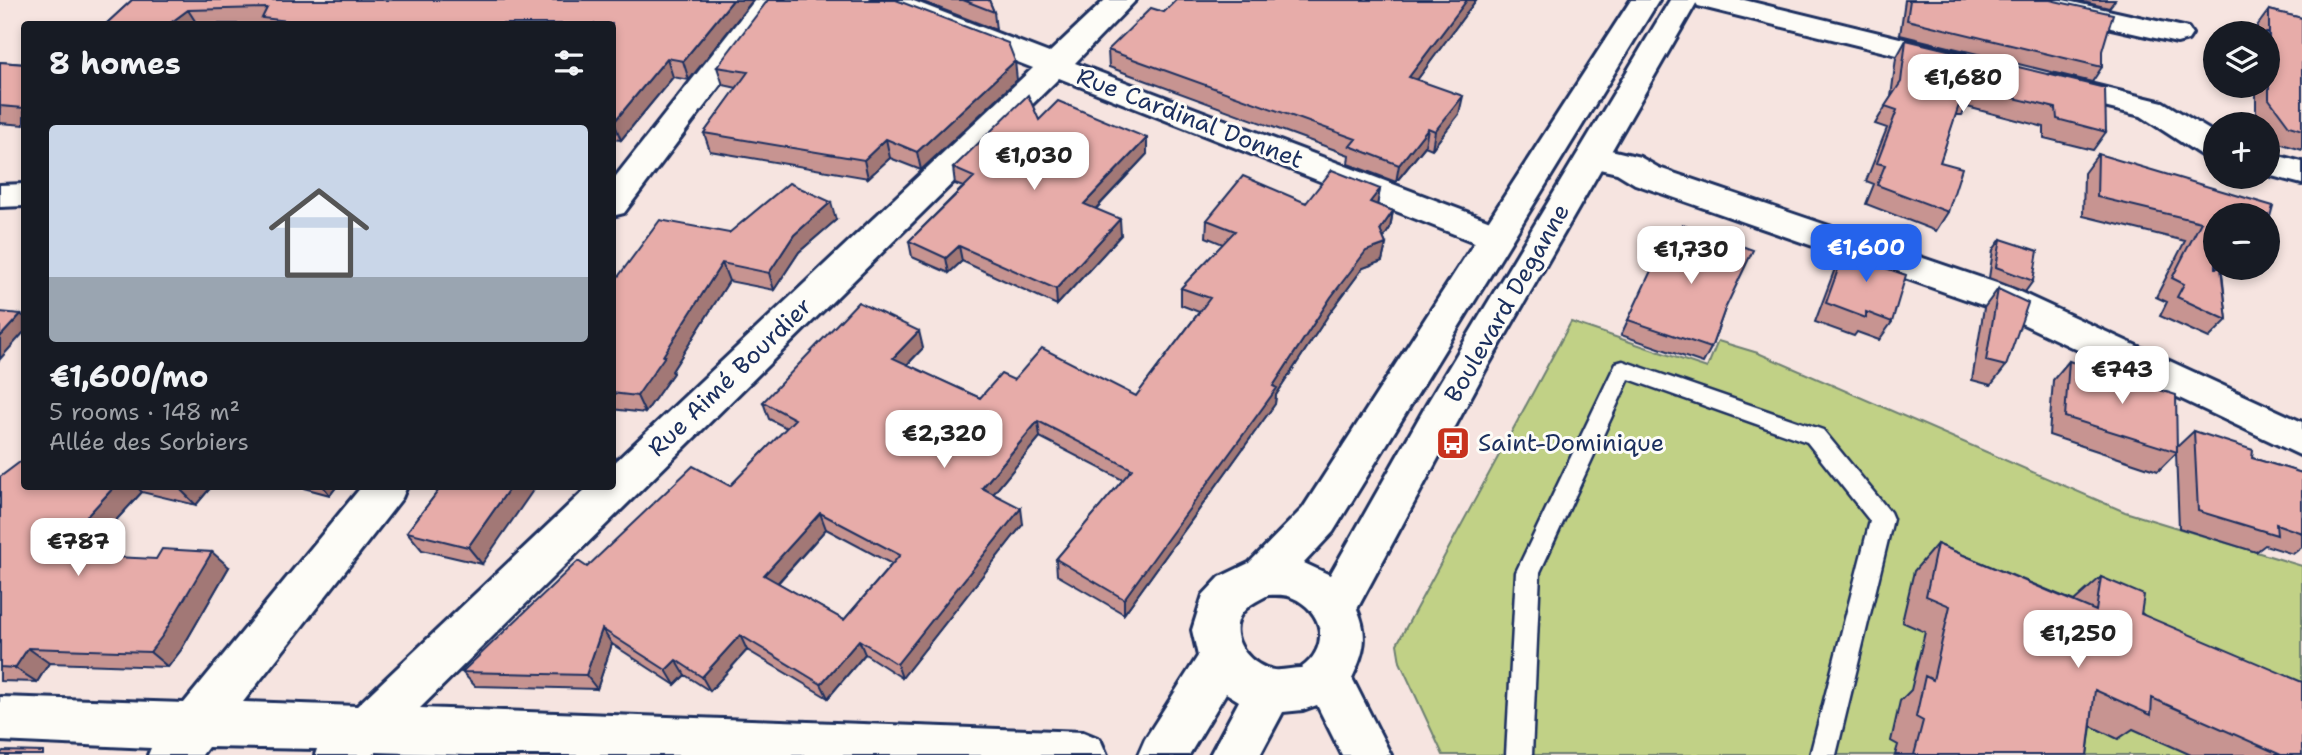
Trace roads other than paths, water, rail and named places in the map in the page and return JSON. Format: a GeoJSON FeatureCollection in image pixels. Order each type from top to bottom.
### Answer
{"type":"FeatureCollection","features":[{"type":"Feature","properties":{"kind":"street"},"geometry":{"type":"LineString","coordinates":[[616,195],[625,174],[770,0]]}},
{"type":"Feature","properties":{"kind":"street","name":"Rue Cardinal Donnet"},"geometry":{"type":"LineString","coordinates":[[885,0],[1494,236]]}},
{"type":"Feature","properties":{"kind":"street","name":"Rue Aimé Bourdier"},"geometry":{"type":"LineString","coordinates":[[616,487],[1122,0]]}},
{"type":"Feature","properties":{"kind":"street","name":"Boulevard Deganne"},"geometry":{"type":"LineString","coordinates":[[1264,576],[1318,520],[1494,236],[1523,195],[1645,0]]}},
{"type":"Feature","properties":{"kind":"street","name":"Boulevard Deganne"},"geometry":{"type":"LineString","coordinates":[[1335,609],[1363,552],[1528,262],[1594,157],[1684,0]]}},
{"type":"Feature","properties":{"kind":"street"},"geometry":{"type":"LineString","coordinates":[[1708,0],[1979,66]]}},
{"type":"Feature","properties":{"kind":"street"},"geometry":{"type":"LineString","coordinates":[[2024,0],[2177,34]]}},
{"type":"Feature","properties":{"kind":"street"},"geometry":{"type":"LineString","coordinates":[[2032,79],[2152,109],[2203,141]]}},
{"type":"Feature","properties":{"kind":"street"},"geometry":{"type":"LineString","coordinates":[[1594,157],[1629,165],[1647,176],[1998,297],[2302,440]]}},
{"type":"Feature","properties":{"kind":"street"},"geometry":{"type":"LineString","coordinates":[[2280,167],[2302,173]]}},
{"type":"Feature","properties":{"kind":"street"},"geometry":{"type":"LineString","coordinates":[[0,195],[21,195]]}},
{"type":"Feature","properties":{"kind":"street"},"geometry":{"type":"LineString","coordinates":[[184,740],[384,490]]}},
{"type":"Feature","properties":{"kind":"street","name":"Rue Aimé Bourdier"},"geometry":{"type":"LineString","coordinates":[[353,742],[613,490]]}},
{"type":"Feature","properties":{"kind":"street"},"geometry":{"type":"LineString","coordinates":[[1264,576],[1285,576],[1305,582],[1322,594],[1335,609],[1342,626],[1343,644],[1337,662],[1327,677],[1310,687],[1291,692],[1270,691],[1242,679],[1222,659],[1215,641],[1214,623],[1220,606],[1231,592],[1246,582],[1264,576]]}},
{"type":"Feature","properties":{"kind":"street"},"geometry":{"type":"LineString","coordinates":[[1162,755],[1222,659]]}},
{"type":"Feature","properties":{"kind":"street"},"geometry":{"type":"LineString","coordinates":[[1327,677],[1367,755]]}},
{"type":"Feature","properties":{"kind":"street"},"geometry":{"type":"LineString","coordinates":[[1234,755],[1270,691]]}},
{"type":"Feature","properties":{"kind":"street"},"geometry":{"type":"LineString","coordinates":[[0,719],[156,726],[184,740],[1083,755]]}},
{"type":"Feature","properties":{"kind":"lane"},"geometry":{"type":"LineString","coordinates":[[1518,755],[1528,572],[1623,369],[1815,436],[1882,519],[1823,755]]}},
{"type":"Feature","properties":{"kind":"place","name":"Saint-Dominique"},"geometry":{"type":"Point","coordinates":[1453,443]}}]}
